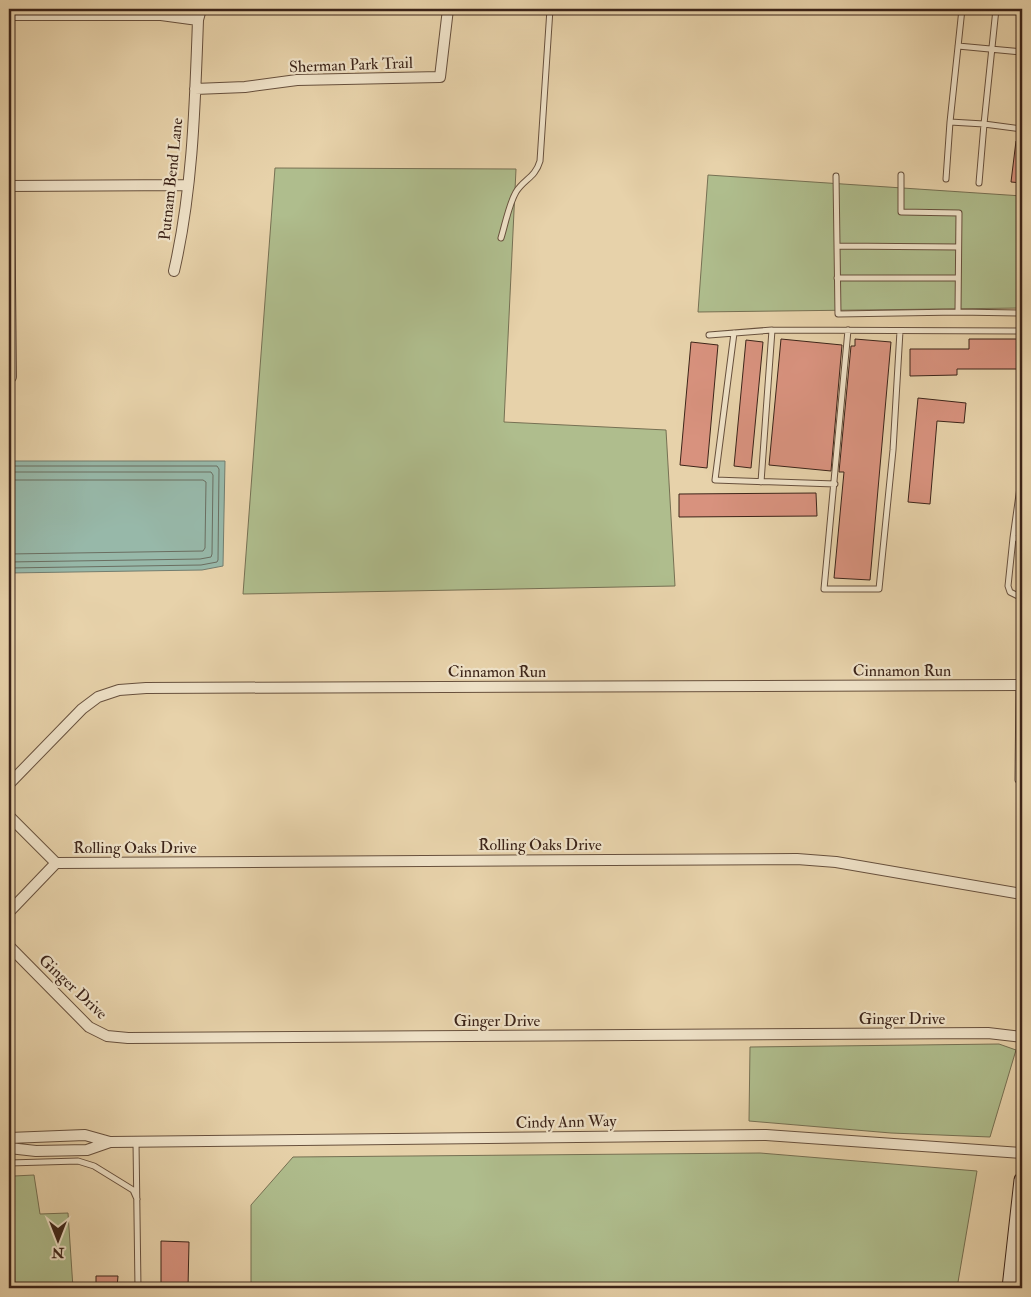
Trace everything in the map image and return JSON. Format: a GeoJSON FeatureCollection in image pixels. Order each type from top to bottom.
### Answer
{"type":"FeatureCollection","features":[{"type":"Feature","properties":{"kind":"main road"},"geometry":{"type":"LineString","coordinates":[[1010,1288],[1022,1180]]}},
{"type":"Feature","properties":{"kind":"street","name":"Putnam Bend Lane"},"geometry":{"type":"LineString","coordinates":[[174,271],[183,234],[195,89],[198,20],[202,9]]}},
{"type":"Feature","properties":{"kind":"street","name":"Sherman Park Trail"},"geometry":{"type":"LineString","coordinates":[[195,89],[245,87],[297,80],[440,77],[448,9]]}},
{"type":"Feature","properties":{"kind":"street"},"geometry":{"type":"LineString","coordinates":[[9,15],[161,14],[198,20]]}},
{"type":"Feature","properties":{"kind":"street"},"geometry":{"type":"LineString","coordinates":[[10,377],[9,186],[188,185]]}},
{"type":"Feature","properties":{"kind":"street","name":"Cinnamon Run"},"geometry":{"type":"LineString","coordinates":[[9,784],[82,709],[98,697],[119,690],[146,688],[1020,685]]}},
{"type":"Feature","properties":{"kind":"street"},"geometry":{"type":"LineString","coordinates":[[9,816],[56,863],[9,912]]}},
{"type":"Feature","properties":{"kind":"street","name":"Rolling Oaks Drive"},"geometry":{"type":"LineString","coordinates":[[56,863],[797,859],[836,862],[1022,894]]}},
{"type":"Feature","properties":{"kind":"street","name":"Ginger Drive"},"geometry":{"type":"LineString","coordinates":[[9,946],[89,1027],[106,1036],[128,1038],[978,1033],[1022,1037]]}},
{"type":"Feature","properties":{"kind":"street","name":"Cindy Ann Way"},"geometry":{"type":"LineString","coordinates":[[9,1138],[84,1135],[110,1142]]}},
{"type":"Feature","properties":{"kind":"street","name":"Cindy Ann Way"},"geometry":{"type":"LineString","coordinates":[[9,1148],[36,1151],[87,1150],[110,1142],[136,1141],[766,1135],[1022,1153]]}},
{"type":"Feature","properties":{"kind":"lane"},"geometry":{"type":"LineString","coordinates":[[501,238],[516,192],[533,176],[540,161],[550,9]]}},
{"type":"Feature","properties":{"kind":"lane"},"geometry":{"type":"LineString","coordinates":[[946,179],[962,9]]}},
{"type":"Feature","properties":{"kind":"lane"},"geometry":{"type":"LineString","coordinates":[[979,183],[996,9]]}},
{"type":"Feature","properties":{"kind":"lane"},"geometry":{"type":"LineString","coordinates":[[1021,9],[1021,18]]}},
{"type":"Feature","properties":{"kind":"lane"},"geometry":{"type":"LineString","coordinates":[[958,46],[1022,52]]}},
{"type":"Feature","properties":{"kind":"lane"},"geometry":{"type":"LineString","coordinates":[[950,122],[1022,128]]}},
{"type":"Feature","properties":{"kind":"lane"},"geometry":{"type":"LineString","coordinates":[[901,175],[901,212],[959,212],[958,312]]}},
{"type":"Feature","properties":{"kind":"lane"},"geometry":{"type":"LineString","coordinates":[[836,176],[838,314],[1022,313]]}},
{"type":"Feature","properties":{"kind":"lane"},"geometry":{"type":"LineString","coordinates":[[837,246],[958,247]]}},
{"type":"Feature","properties":{"kind":"lane"},"geometry":{"type":"LineString","coordinates":[[837,278],[958,278]]}},
{"type":"Feature","properties":{"kind":"lane"},"geometry":{"type":"LineString","coordinates":[[761,482],[772,330]]}},
{"type":"Feature","properties":{"kind":"lane"},"geometry":{"type":"LineString","coordinates":[[709,335],[772,330],[1022,331]]}},
{"type":"Feature","properties":{"kind":"lane"},"geometry":{"type":"LineString","coordinates":[[848,330],[824,589],[879,590],[893,450],[900,331]]}},
{"type":"Feature","properties":{"kind":"lane"},"geometry":{"type":"LineString","coordinates":[[734,333],[716,480],[835,484]]}},
{"type":"Feature","properties":{"kind":"lane"},"geometry":{"type":"LineString","coordinates":[[1022,473],[1008,586],[1010,592],[1022,598]]}},
{"type":"Feature","properties":{"kind":"lane"},"geometry":{"type":"LineString","coordinates":[[1013,538],[1022,539]]}},
{"type":"Feature","properties":{"kind":"lane"},"geometry":{"type":"LineString","coordinates":[[1020,685],[1018,780],[1022,785]]}},
{"type":"Feature","properties":{"kind":"lane"},"geometry":{"type":"LineString","coordinates":[[35,1137],[36,1151]]}},
{"type":"Feature","properties":{"kind":"lane"},"geometry":{"type":"LineString","coordinates":[[136,1141],[138,1288]]}},
{"type":"Feature","properties":{"kind":"lane"},"geometry":{"type":"LineString","coordinates":[[9,1163],[78,1160],[94,1166],[133,1190],[138,1201]]}},
{"type":"Feature","properties":{"kind":"green space"},"geometry":{"type":"Polygon","coordinates":[[[275,168],[516,169],[504,422],[666,430],[675,586],[243,594],[275,168]]]}},
{"type":"Feature","properties":{"kind":"green space"},"geometry":{"type":"Polygon","coordinates":[[[708,175],[1022,196],[1022,308],[698,312],[708,175]]]}},
{"type":"Feature","properties":{"kind":"green space"},"geometry":{"type":"Polygon","coordinates":[[[999,1044],[1016,1050],[990,1137],[891,1133],[749,1121],[750,1047],[999,1044]]]}},
{"type":"Feature","properties":{"kind":"green space"},"geometry":{"type":"Polygon","coordinates":[[[760,1153],[977,1171],[957,1288],[251,1288],[251,1205],[293,1157],[760,1153]]]}},
{"type":"Feature","properties":{"kind":"green space"},"geometry":{"type":"Polygon","coordinates":[[[34,1175],[40,1214],[68,1213],[73,1288],[15,1288],[14,1176],[34,1175]]]}},
{"type":"Feature","properties":{"kind":"water"},"geometry":{"type":"Polygon","coordinates":[[[9,461],[225,461],[223,566],[202,570],[9,573],[9,461]]]}},
{"type":"Feature","properties":{"kind":"building"},"geometry":{"type":"Polygon","coordinates":[[[1016,141],[1022,141],[1022,183],[1011,182],[1016,141]]]}},
{"type":"Feature","properties":{"kind":"building"},"geometry":{"type":"Polygon","coordinates":[[[781,339],[842,345],[831,471],[769,465],[781,339]]]}},
{"type":"Feature","properties":{"kind":"building"},"geometry":{"type":"Polygon","coordinates":[[[855,339],[891,342],[870,580],[834,578],[844,472],[839,472],[851,346],[855,346],[855,339]]]}},
{"type":"Feature","properties":{"kind":"building"},"geometry":{"type":"Polygon","coordinates":[[[969,339],[1022,339],[1022,369],[957,369],[957,375],[910,376],[910,349],[969,349],[969,339]]]}},
{"type":"Feature","properties":{"kind":"building"},"geometry":{"type":"Polygon","coordinates":[[[746,340],[763,342],[751,468],[734,466],[746,340]]]}},
{"type":"Feature","properties":{"kind":"building"},"geometry":{"type":"Polygon","coordinates":[[[691,342],[718,345],[707,468],[680,465],[691,342]]]}},
{"type":"Feature","properties":{"kind":"building"},"geometry":{"type":"Polygon","coordinates":[[[918,398],[966,403],[964,423],[937,421],[930,504],[908,502],[918,398]]]}},
{"type":"Feature","properties":{"kind":"building"},"geometry":{"type":"Polygon","coordinates":[[[816,493],[817,516],[679,517],[679,494],[816,493]]]}},
{"type":"Feature","properties":{"kind":"building"},"geometry":{"type":"Polygon","coordinates":[[[161,1241],[189,1242],[188,1288],[161,1288],[161,1241]]]}},
{"type":"Feature","properties":{"kind":"building"},"geometry":{"type":"Polygon","coordinates":[[[96,1276],[118,1276],[117,1288],[96,1288],[96,1276]]]}}]}
